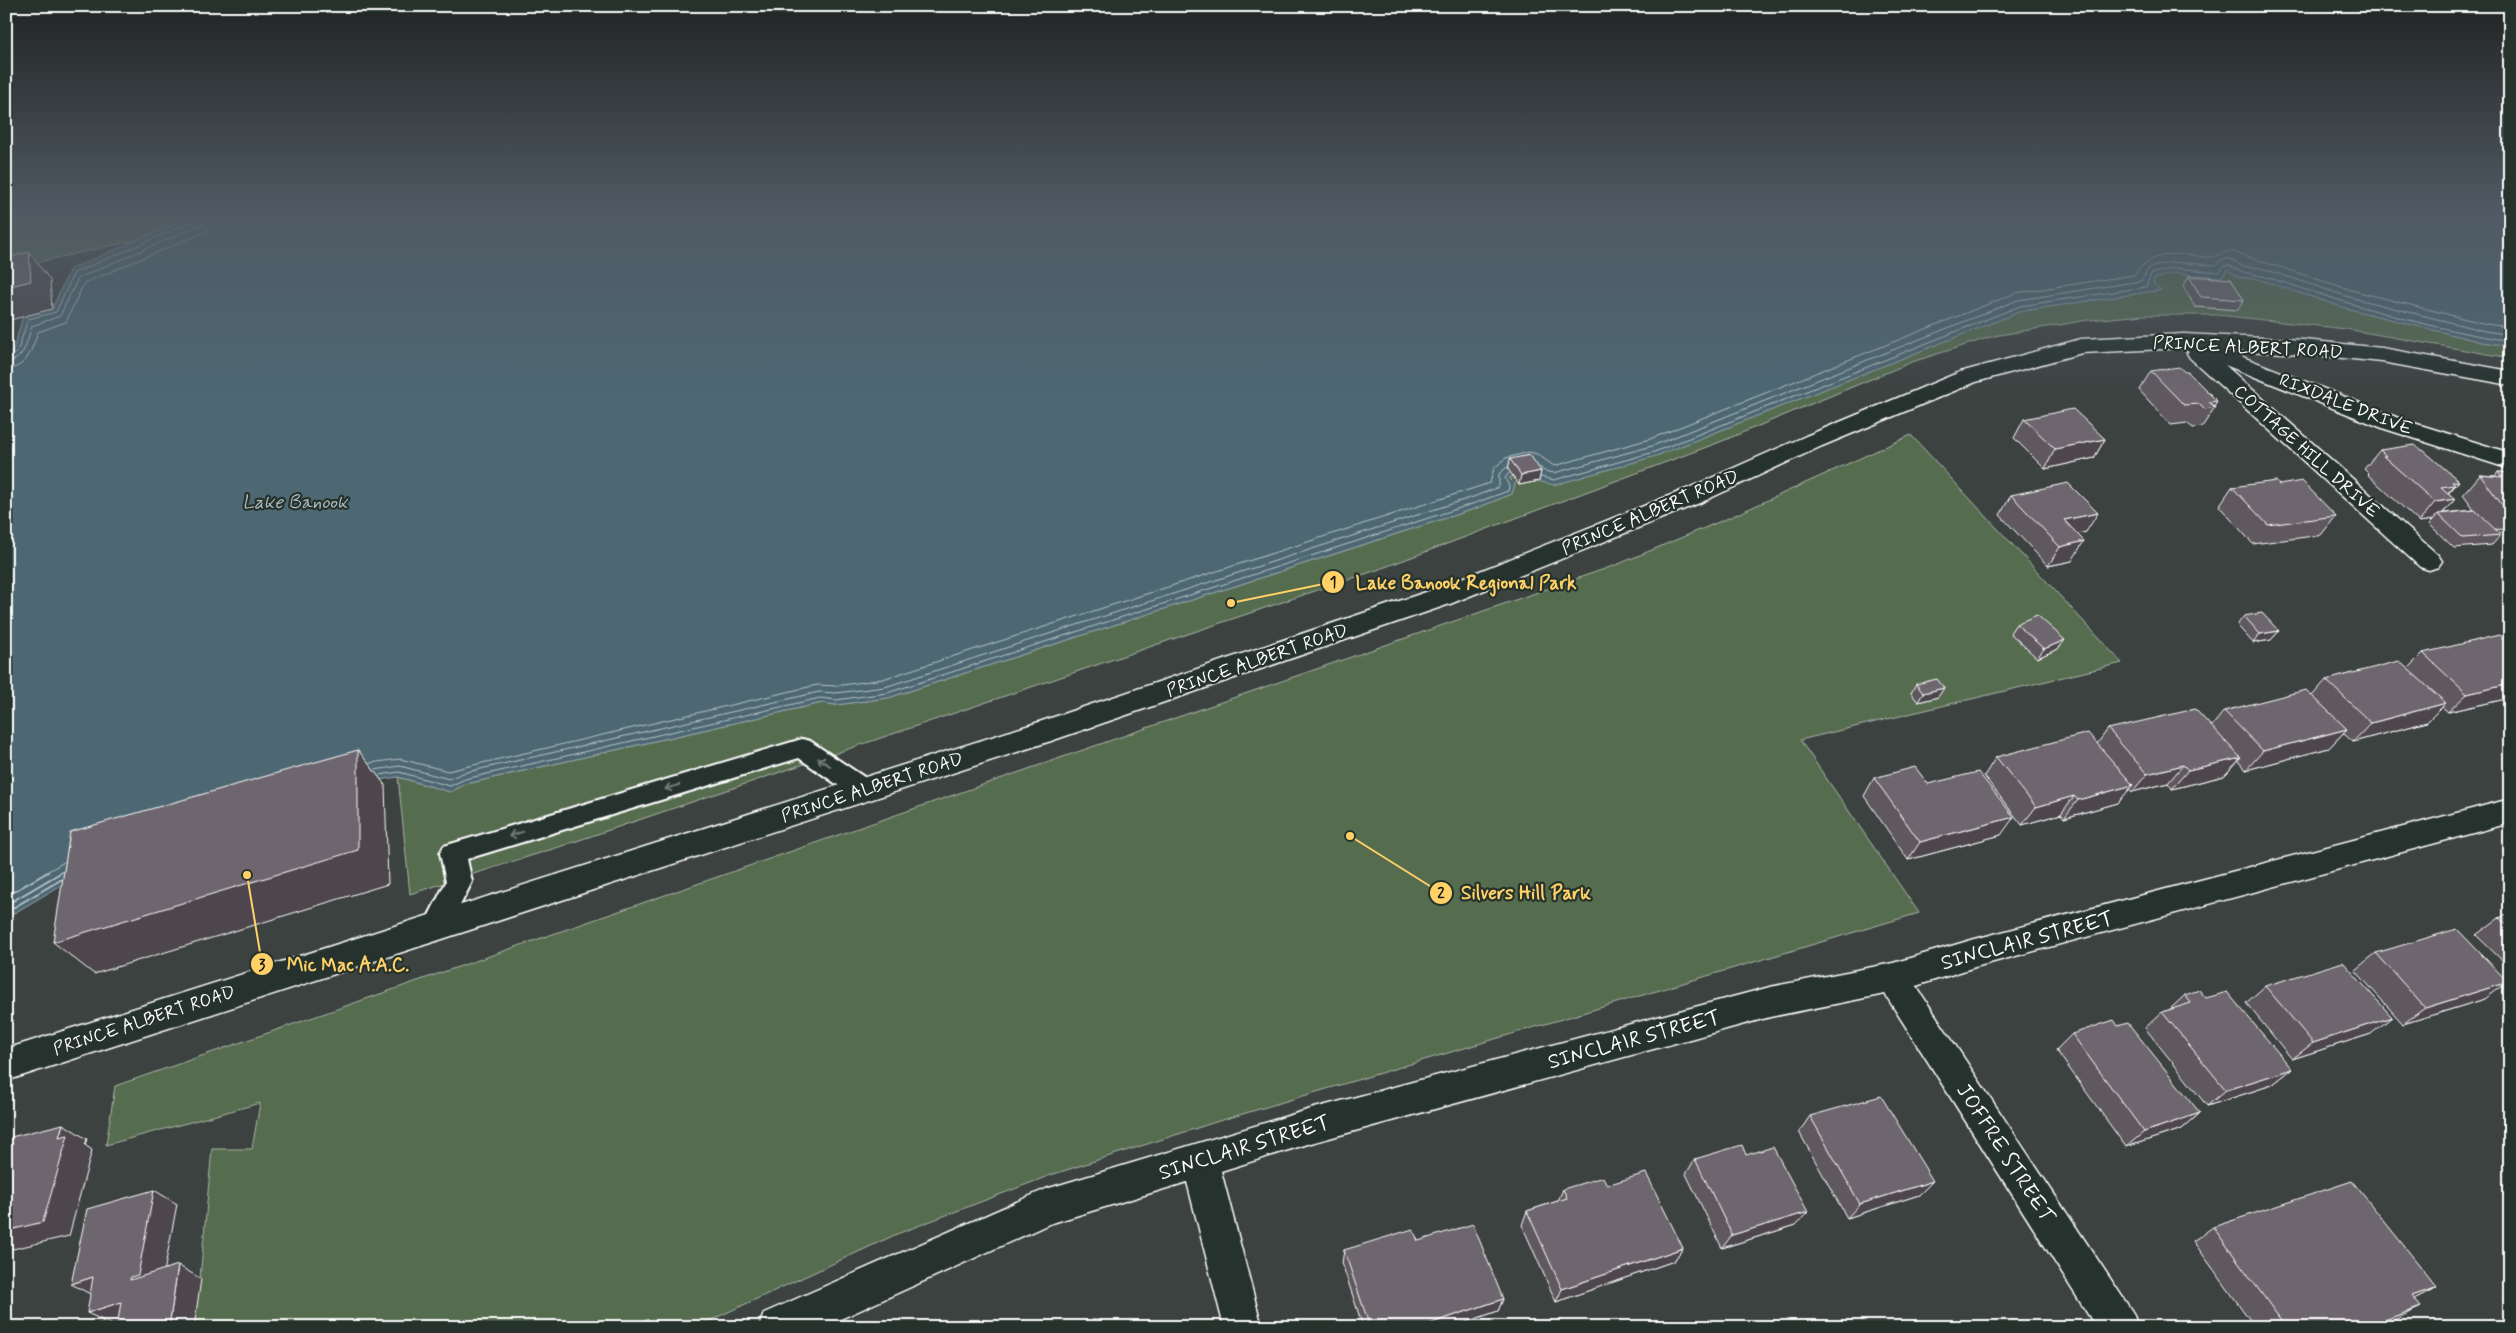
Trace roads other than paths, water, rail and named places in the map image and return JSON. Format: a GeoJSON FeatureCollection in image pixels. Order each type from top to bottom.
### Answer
{"type":"FeatureCollection","features":[{"type":"Feature","properties":{"kind":"main road","name":"PRINCE ALBERT ROAD"},"geometry":{"type":"LineString","coordinates":[[6,1065],[1042,733],[1441,598],[1692,496],[1823,437],[1968,377],[2081,346],[2184,340],[2304,347],[2382,355],[2510,378]]}},
{"type":"Feature","properties":{"kind":"main road","name":"RIXDALE DRIVE"},"geometry":{"type":"LineString","coordinates":[[2184,340],[2393,424],[2510,461]]}},
{"type":"Feature","properties":{"kind":"main road","name":"COTTAGE HILL DRIVE"},"geometry":{"type":"LineString","coordinates":[[2184,340],[2429,562]]}},
{"type":"Feature","properties":{"kind":"main road","name":"SINCLAIR STREET"},"geometry":{"type":"LineString","coordinates":[[778,1327],[1046,1207],[1311,1126],[1770,1002],[1893,978],[1975,953],[2510,811]]}},
{"type":"Feature","properties":{"kind":"main road","name":"JOFFRE STREET"},"geometry":{"type":"LineString","coordinates":[[1893,978],[2119,1327]]}},
{"type":"Feature","properties":{"kind":"main road"},"geometry":{"type":"LineString","coordinates":[[1200,1160],[1242,1327]]}},
{"type":"Feature","properties":{"kind":"lane"},"geometry":{"type":"LineString","coordinates":[[436,927],[459,882],[453,853],[802,748],[864,790]]}},
{"type":"Feature","properties":{"kind":"water","name":"Lake Banook"},"geometry":{"type":"Polygon","coordinates":[[[68,274],[2170,274],[2154,279],[2153,284],[2161,290],[2022,311],[1656,456],[1554,485],[1537,481],[1529,471],[1509,478],[1515,484],[1512,494],[1477,508],[888,698],[836,705],[822,703],[466,784],[450,792],[398,777],[312,791],[127,846],[6,918],[6,352],[13,351],[24,312],[52,309],[68,274]]]}},
{"type":"Feature","properties":{"kind":"water","name":"Lake Banook"},"geometry":{"type":"Polygon","coordinates":[[[2188,274],[2224,274],[2220,277],[2188,274]]]}},
{"type":"Feature","properties":{"kind":"water","name":"Lake Banook"},"geometry":{"type":"Polygon","coordinates":[[[2234,274],[2510,274],[2510,346],[2482,342],[2345,308],[2258,279],[2237,277],[2234,274]]]}},
{"type":"Feature","properties":{"kind":"place","name":"Lake Banook Regional Park"},"geometry":{"type":"Point","coordinates":[1231,603]}},
{"type":"Feature","properties":{"kind":"place","name":"Silvers Hill Park"},"geometry":{"type":"Point","coordinates":[1350,836]}},
{"type":"Feature","properties":{"kind":"place","name":"Mic Mac A.A.C."},"geometry":{"type":"Point","coordinates":[247,875]}}]}
